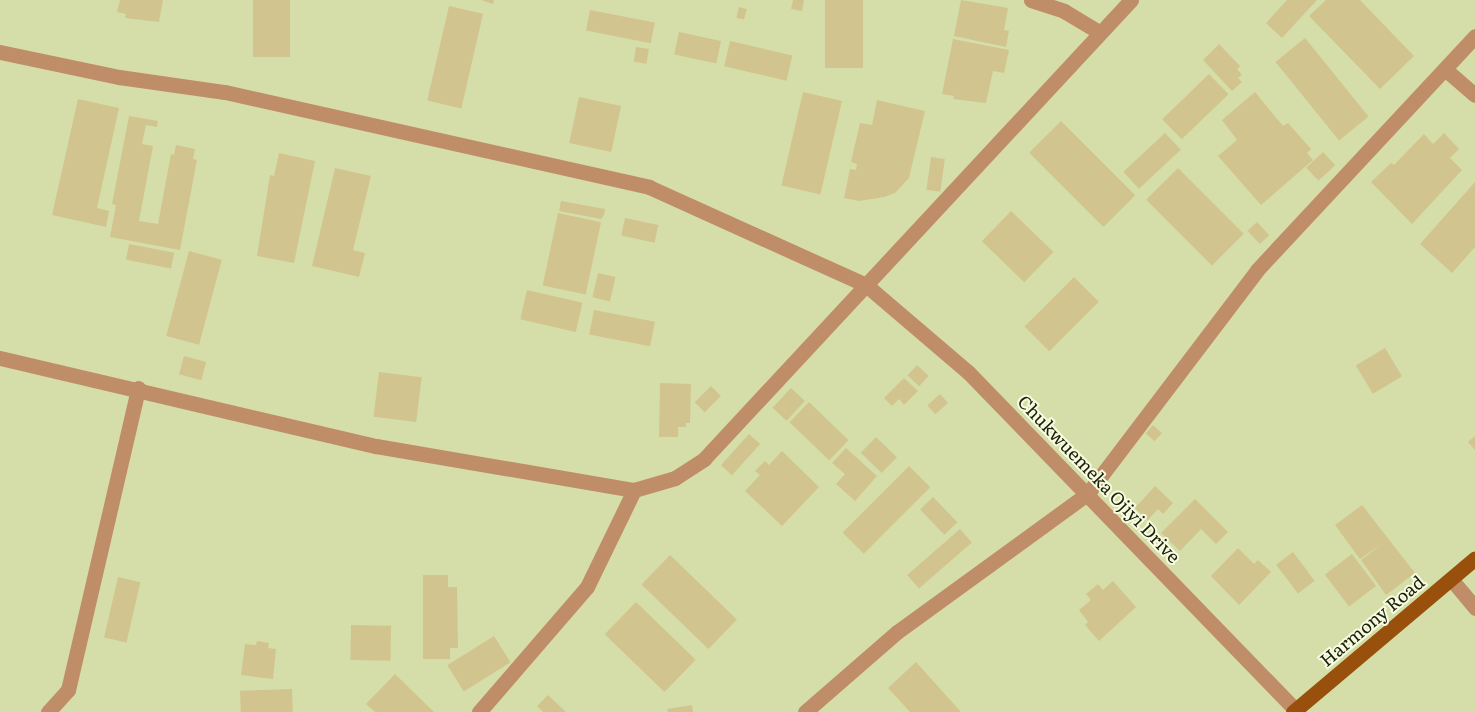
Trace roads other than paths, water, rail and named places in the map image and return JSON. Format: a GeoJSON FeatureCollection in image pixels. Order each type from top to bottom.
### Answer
{"type":"FeatureCollection","features":[{"type":"Feature","properties":{"kind":"main road","name":"Harmony Road"},"geometry":{"type":"LineString","coordinates":[[1294,711],[1475,558]]}},
{"type":"Feature","properties":{"kind":"street"},"geometry":{"type":"LineString","coordinates":[[1031,0],[1064,11],[1099,32]]}},
{"type":"Feature","properties":{"kind":"street"},"geometry":{"type":"LineString","coordinates":[[0,358],[138,388],[376,446],[634,490],[675,478],[704,459],[1099,32],[1132,0]]}},
{"type":"Feature","properties":{"kind":"street"},"geometry":{"type":"LineString","coordinates":[[805,712],[897,632],[1088,493],[1257,270],[1446,70],[1475,36]]}},
{"type":"Feature","properties":{"kind":"street","name":"Chukwuemeka Ojiyi Drive"},"geometry":{"type":"LineString","coordinates":[[0,52],[119,76],[225,92],[649,187],[866,284],[968,372],[1088,493],[1294,711]]}},
{"type":"Feature","properties":{"kind":"street"},"geometry":{"type":"LineString","coordinates":[[1446,70],[1475,95]]}},
{"type":"Feature","properties":{"kind":"street"},"geometry":{"type":"LineString","coordinates":[[48,712],[68,690],[138,388]]}},
{"type":"Feature","properties":{"kind":"street"},"geometry":{"type":"LineString","coordinates":[[479,712],[587,587],[634,490]]}},
{"type":"Feature","properties":{"kind":"street"},"geometry":{"type":"LineString","coordinates":[[1451,579],[1475,608]]}}]}
